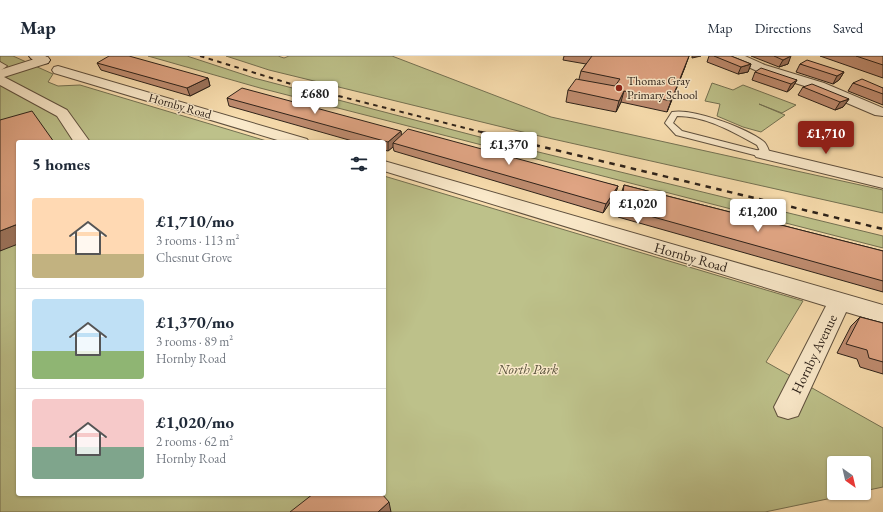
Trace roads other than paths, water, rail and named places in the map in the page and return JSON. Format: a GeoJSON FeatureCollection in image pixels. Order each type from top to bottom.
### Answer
{"type":"FeatureCollection","features":[{"type":"Feature","properties":{"kind":"street"},"geometry":{"type":"LineString","coordinates":[[735,56],[761,68],[819,86],[877,114]]}},
{"type":"Feature","properties":{"kind":"street"},"geometry":{"type":"LineString","coordinates":[[0,74],[40,58]]}},
{"type":"Feature","properties":{"kind":"street","name":"Hornby Road"},"geometry":{"type":"LineString","coordinates":[[58,70],[294,140]]}},
{"type":"Feature","properties":{"kind":"street"},"geometry":{"type":"LineString","coordinates":[[0,80],[62,113],[81,140]]}},
{"type":"Feature","properties":{"kind":"street"},"geometry":{"type":"LineString","coordinates":[[762,154],[883,183]]}},
{"type":"Feature","properties":{"kind":"street","name":"Hornby Road"},"geometry":{"type":"LineString","coordinates":[[386,167],[883,314]]}},
{"type":"Feature","properties":{"kind":"street","name":"Hornby Avenue"},"geometry":{"type":"LineString","coordinates":[[788,407],[840,301]]}},
{"type":"Feature","properties":{"kind":"lane"},"geometry":{"type":"LineString","coordinates":[[0,64],[4,66],[0,69]]}},
{"type":"Feature","properties":{"kind":"lane"},"geometry":{"type":"LineString","coordinates":[[675,114],[684,114],[721,123],[761,143],[765,151],[762,154],[692,137],[680,133],[668,123],[675,114]]}},
{"type":"Feature","properties":{"kind":"railway"},"geometry":{"type":"LineString","coordinates":[[200,56],[291,84],[482,132]]}},
{"type":"Feature","properties":{"kind":"railway"},"geometry":{"type":"LineString","coordinates":[[482,132],[883,229]]}},
{"type":"Feature","properties":{"kind":"place","name":"Thomas Gray Primary School"},"geometry":{"type":"Point","coordinates":[619,88]}},
{"type":"Feature","properties":{"kind":"park label","name":"North Park"},"geometry":{"type":"Point","coordinates":[528,369]}}]}
